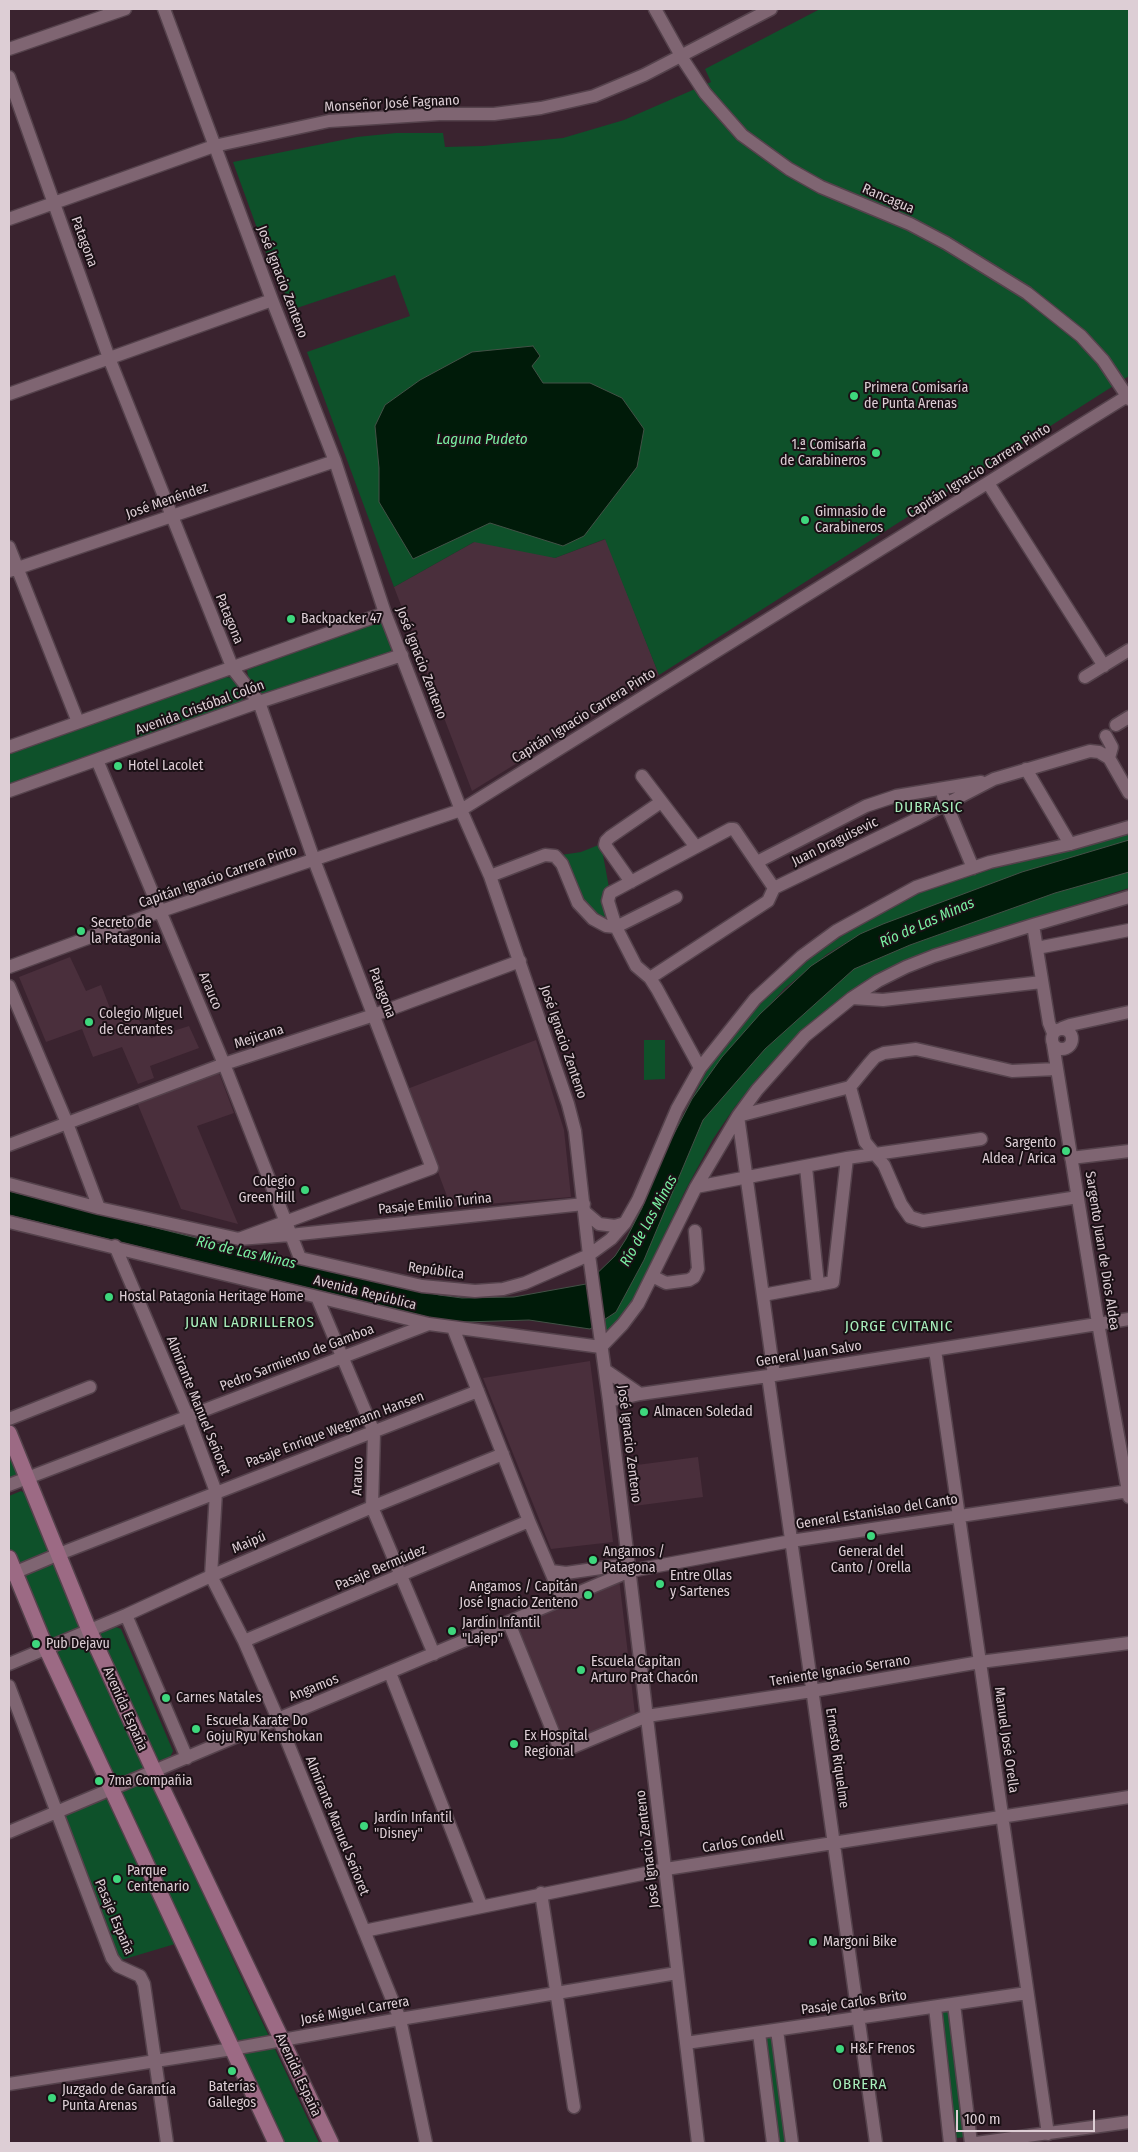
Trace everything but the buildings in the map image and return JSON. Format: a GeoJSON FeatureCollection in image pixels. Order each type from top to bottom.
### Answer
{"type":"FeatureCollection","features":[{"type":"Feature","properties":{"kind":"main road","name":"Avenida España"},"geometry":{"type":"LineString","coordinates":[[9,1433],[90,1630],[154,1771],[330,2143]]}},
{"type":"Feature","properties":{"kind":"main road"},"geometry":{"type":"LineString","coordinates":[[9,1558],[12,1574],[276,2143]]}},
{"type":"Feature","properties":{"kind":"street"},"geometry":{"type":"LineString","coordinates":[[9,48],[125,9]]}},
{"type":"Feature","properties":{"kind":"street","name":"José Ignacio Zenteno"},"geometry":{"type":"LineString","coordinates":[[164,9],[272,300],[335,461],[385,613],[461,810],[490,876],[568,1104],[575,1131],[589,1261],[609,1401],[698,2143]]}},
{"type":"Feature","properties":{"kind":"street","name":"Rancagua"},"geometry":{"type":"LineString","coordinates":[[655,9],[705,93],[742,135],[788,169],[822,187],[910,224],[946,243],[1027,293],[1081,336],[1103,360],[1129,397]]}},
{"type":"Feature","properties":{"kind":"street","name":"Monseñor José Fagnano"},"geometry":{"type":"LineString","coordinates":[[9,219],[214,146],[329,121],[439,114],[494,114],[541,108],[594,96],[644,75],[681,54],[771,9]]}},
{"type":"Feature","properties":{"kind":"street","name":"Patagona"},"geometry":{"type":"LineString","coordinates":[[9,77],[109,358],[233,669],[258,702],[314,860],[432,1168],[285,1220]]}},
{"type":"Feature","properties":{"kind":"street"},"geometry":{"type":"LineString","coordinates":[[9,394],[272,300]]}},
{"type":"Feature","properties":{"kind":"street","name":"Capitán Ignacio Carrera Pinto"},"geometry":{"type":"LineString","coordinates":[[9,967],[160,912],[461,810],[1129,397]]}},
{"type":"Feature","properties":{"kind":"street","name":"José Menéndez"},"geometry":{"type":"LineString","coordinates":[[13,570],[335,461]]}},
{"type":"Feature","properties":{"kind":"street"},"geometry":{"type":"LineString","coordinates":[[988,483],[1104,666]]}},
{"type":"Feature","properties":{"kind":"street"},"geometry":{"type":"LineString","coordinates":[[9,547],[13,570],[78,722]]}},
{"type":"Feature","properties":{"kind":"street","name":"Avenida Cristóbal Colón"},"geometry":{"type":"LineString","coordinates":[[9,747],[233,669],[385,613]]}},
{"type":"Feature","properties":{"kind":"street"},"geometry":{"type":"LineString","coordinates":[[1085,677],[1129,650]]}},
{"type":"Feature","properties":{"kind":"street","name":"Avenida Cristóbal Colón"},"geometry":{"type":"LineString","coordinates":[[9,791],[258,702],[402,654]]}},
{"type":"Feature","properties":{"kind":"street"},"geometry":{"type":"LineString","coordinates":[[1116,725],[1129,718]]}},
{"type":"Feature","properties":{"kind":"street"},"geometry":{"type":"LineString","coordinates":[[1106,736],[1112,747],[1109,758],[1129,793]]}},
{"type":"Feature","properties":{"kind":"street","name":"Juan Draguisevic"},"geometry":{"type":"LineString","coordinates":[[650,978],[768,901],[774,888],[994,779],[1090,751],[1099,752],[1109,758]]}},
{"type":"Feature","properties":{"kind":"street","name":"Arauco"},"geometry":{"type":"LineString","coordinates":[[97,760],[224,1064],[290,1236]]}},
{"type":"Feature","properties":{"kind":"street"},"geometry":{"type":"LineString","coordinates":[[1026,769],[1070,844]]}},
{"type":"Feature","properties":{"kind":"street"},"geometry":{"type":"LineString","coordinates":[[642,776],[696,847]]}},
{"type":"Feature","properties":{"kind":"street"},"geometry":{"type":"LineString","coordinates":[[757,862],[866,806],[896,796],[940,790],[994,779]]}},
{"type":"Feature","properties":{"kind":"street"},"geometry":{"type":"LineString","coordinates":[[940,790],[973,868]]}},
{"type":"Feature","properties":{"kind":"street"},"geometry":{"type":"LineString","coordinates":[[631,882],[605,845],[606,841],[661,802]]}},
{"type":"Feature","properties":{"kind":"street"},"geometry":{"type":"LineString","coordinates":[[589,1261],[612,1239],[625,1223],[638,1200],[676,1109],[700,1068],[755,999],[802,956],[829,936],[871,910],[916,887],[973,868],[1129,827]]}},
{"type":"Feature","properties":{"kind":"street"},"geometry":{"type":"LineString","coordinates":[[700,1068],[650,978],[636,966],[616,927],[608,901],[610,894],[696,847],[734,829],[774,888]]}},
{"type":"Feature","properties":{"kind":"street"},"geometry":{"type":"LineString","coordinates":[[490,876],[544,855],[555,856],[562,864],[582,909],[593,919],[606,926],[616,927],[676,897]]}},
{"type":"Feature","properties":{"kind":"street"},"geometry":{"type":"LineString","coordinates":[[601,1342],[624,1324],[638,1304],[696,1187],[738,1116],[757,1090],[805,1036],[852,998],[906,966],[1033,924],[1129,897]]}},
{"type":"Feature","properties":{"kind":"street","name":"Sargento Juan de Dios Aldea"},"geometry":{"type":"LineString","coordinates":[[1033,924],[1049,1023],[1056,1035],[1057,1069],[1098,1323],[1129,1493]]}},
{"type":"Feature","properties":{"kind":"street"},"geometry":{"type":"LineString","coordinates":[[1037,948],[1129,930]]}},
{"type":"Feature","properties":{"kind":"street","name":"Mejicana"},"geometry":{"type":"LineString","coordinates":[[9,1145],[224,1064],[374,1015],[520,961]]}},
{"type":"Feature","properties":{"kind":"street"},"geometry":{"type":"LineString","coordinates":[[852,998],[883,1000],[1042,982]]}},
{"type":"Feature","properties":{"kind":"street"},"geometry":{"type":"LineString","coordinates":[[9,986],[67,1123],[100,1208]]}},
{"type":"Feature","properties":{"kind":"street"},"geometry":{"type":"LineString","coordinates":[[1056,1035],[1070,1025],[1129,1012]]}},
{"type":"Feature","properties":{"kind":"street"},"geometry":{"type":"LineString","coordinates":[[738,1116],[850,1087],[875,1057],[884,1053],[916,1049],[1012,1071],[1057,1069],[1070,1044],[1086,1028],[1105,1016]]}},
{"type":"Feature","properties":{"kind":"street"},"geometry":{"type":"LineString","coordinates":[[1056,1035],[1071,1034],[1070,1044]]}},
{"type":"Feature","properties":{"kind":"street"},"geometry":{"type":"LineString","coordinates":[[1056,1035],[1058,1048],[1070,1044]]}},
{"type":"Feature","properties":{"kind":"street"},"geometry":{"type":"LineString","coordinates":[[850,1087],[864,1142],[884,1165],[900,1204],[910,1217],[923,1221],[1078,1197]]}},
{"type":"Feature","properties":{"kind":"street","name":"Ernesto Riquelme"},"geometry":{"type":"LineString","coordinates":[[738,1116],[763,1295],[791,1541],[876,2143]]}},
{"type":"Feature","properties":{"kind":"street"},"geometry":{"type":"LineString","coordinates":[[696,1187],[847,1158],[981,1139]]}},
{"type":"Feature","properties":{"kind":"street"},"geometry":{"type":"LineString","coordinates":[[1072,1158],[1129,1151]]}},
{"type":"Feature","properties":{"kind":"street"},"geometry":{"type":"LineString","coordinates":[[763,1295],[833,1282],[847,1158]]}},
{"type":"Feature","properties":{"kind":"street"},"geometry":{"type":"LineString","coordinates":[[806,1166],[818,1285]]}},
{"type":"Feature","properties":{"kind":"street"},"geometry":{"type":"LineString","coordinates":[[9,1184],[100,1208],[239,1238],[285,1220]]}},
{"type":"Feature","properties":{"kind":"street"},"geometry":{"type":"LineString","coordinates":[[584,1208],[599,1224],[615,1226],[625,1223]]}},
{"type":"Feature","properties":{"kind":"street","name":"Pasaje Emilio Turina"},"geometry":{"type":"LineString","coordinates":[[239,1238],[290,1236],[584,1208]]}},
{"type":"Feature","properties":{"kind":"street","name":"Avenida República"},"geometry":{"type":"LineString","coordinates":[[9,1222],[115,1246],[429,1324],[601,1342]]}},
{"type":"Feature","properties":{"kind":"street"},"geometry":{"type":"LineString","coordinates":[[652,1276],[666,1283],[689,1280],[694,1277],[698,1269],[695,1231]]}},
{"type":"Feature","properties":{"kind":"street","name":"República"},"geometry":{"type":"LineString","coordinates":[[290,1236],[300,1258],[422,1286],[474,1291],[503,1289],[589,1261]]}},
{"type":"Feature","properties":{"kind":"street","name":"Almirante Manuel Señoret"},"geometry":{"type":"LineString","coordinates":[[115,1246],[188,1416],[216,1492],[211,1576],[244,1641],[278,1719],[400,2019],[426,2143]]}},
{"type":"Feature","properties":{"kind":"street","name":"Arauco"},"geometry":{"type":"LineString","coordinates":[[317,1297],[374,1432],[372,1507],[434,1654]]}},
{"type":"Feature","properties":{"kind":"street","name":"General Juan Salvo"},"geometry":{"type":"LineString","coordinates":[[609,1401],[640,1394],[771,1376],[1129,1319]]}},
{"type":"Feature","properties":{"kind":"street","name":"Pedro Sarmiento de Gamboa"},"geometry":{"type":"LineString","coordinates":[[9,1486],[429,1324]]}},
{"type":"Feature","properties":{"kind":"street"},"geometry":{"type":"LineString","coordinates":[[453,1328],[529,1521],[562,1598]]}},
{"type":"Feature","properties":{"kind":"street","name":"Manuel José Orella"},"geometry":{"type":"LineString","coordinates":[[935,1350],[1048,2134]]}},
{"type":"Feature","properties":{"kind":"street"},"geometry":{"type":"LineString","coordinates":[[604,1370],[640,1394]]}},
{"type":"Feature","properties":{"kind":"street"},"geometry":{"type":"LineString","coordinates":[[9,1419],[90,1387]]}},
{"type":"Feature","properties":{"kind":"street","name":"Pasaje Enrique Wegmann Hansen"},"geometry":{"type":"LineString","coordinates":[[12,1574],[58,1554],[478,1391]]}},
{"type":"Feature","properties":{"kind":"street","name":"Maipú"},"geometry":{"type":"LineString","coordinates":[[9,1664],[372,1507],[503,1454]]}},
{"type":"Feature","properties":{"kind":"street","name":"General Estanislao del Canto"},"geometry":{"type":"LineString","coordinates":[[629,1567],[958,1515],[1129,1493]]}},
{"type":"Feature","properties":{"kind":"street","name":"Pasaje Bermúdez"},"geometry":{"type":"LineString","coordinates":[[244,1641],[529,1521]]}},
{"type":"Feature","properties":{"kind":"street"},"geometry":{"type":"LineString","coordinates":[[551,1571],[566,1573],[629,1567]]}},
{"type":"Feature","properties":{"kind":"street","name":"Angamos"},"geometry":{"type":"LineString","coordinates":[[9,1832],[56,1810],[187,1758],[509,1623],[629,1567]]}},
{"type":"Feature","properties":{"kind":"street"},"geometry":{"type":"LineString","coordinates":[[126,1615],[187,1758]]}},
{"type":"Feature","properties":{"kind":"street","name":"Teniente Ignacio Serrano"},"geometry":{"type":"LineString","coordinates":[[509,1623],[561,1752],[647,1716],[812,1691],[980,1662],[1129,1643]]}},
{"type":"Feature","properties":{"kind":"street"},"geometry":{"type":"LineString","coordinates":[[390,1673],[481,1905]]}},
{"type":"Feature","properties":{"kind":"street","name":"Pasaje España"},"geometry":{"type":"LineString","coordinates":[[9,1686],[112,1958],[118,1966],[140,1976],[144,1984],[167,2143]]}},
{"type":"Feature","properties":{"kind":"street","name":"Carlos Condell"},"geometry":{"type":"LineString","coordinates":[[364,1931],[481,1905],[666,1869],[1129,1797]]}},
{"type":"Feature","properties":{"kind":"street"},"geometry":{"type":"LineString","coordinates":[[541,1893],[574,2107]]}},
{"type":"Feature","properties":{"kind":"street","name":"José Miguel Carrera"},"geometry":{"type":"LineString","coordinates":[[9,2084],[232,2049],[677,1973]]}},
{"type":"Feature","properties":{"kind":"street","name":"Pasaje Carlos Brito"},"geometry":{"type":"LineString","coordinates":[[686,2043],[1027,1993]]}},
{"type":"Feature","properties":{"kind":"street"},"geometry":{"type":"LineString","coordinates":[[954,2004],[971,2143]]}},
{"type":"Feature","properties":{"kind":"street"},"geometry":{"type":"LineString","coordinates":[[935,2007],[950,2143]]}},
{"type":"Feature","properties":{"kind":"street"},"geometry":{"type":"LineString","coordinates":[[777,2030],[792,2143]]}},
{"type":"Feature","properties":{"kind":"street"},"geometry":{"type":"LineString","coordinates":[[759,2032],[773,2143]]}},
{"type":"Feature","properties":{"kind":"street"},"geometry":{"type":"LineString","coordinates":[[976,2143],[1129,2122]]}},
{"type":"Feature","properties":{"kind":"shaded area"},"geometry":{"type":"Polygon","coordinates":[[[485,536],[555,558],[606,539],[659,675],[472,791],[394,587],[485,536]]]}},
{"type":"Feature","properties":{"kind":"shaded area","name":"Colegio Miguel de Cervantes"},"geometry":{"type":"Polygon","coordinates":[[[70,957],[86,991],[101,985],[113,1016],[133,1011],[151,1038],[189,1026],[199,1048],[150,1066],[154,1078],[138,1084],[122,1047],[93,1057],[82,1029],[46,1042],[19,977],[70,957]]]}},
{"type":"Feature","properties":{"kind":"shaded area"},"geometry":{"type":"Polygon","coordinates":[[[536,1040],[564,1130],[571,1197],[451,1207],[407,1089],[536,1040]]]}},
{"type":"Feature","properties":{"kind":"shaded area"},"geometry":{"type":"Polygon","coordinates":[[[219,1073],[234,1113],[197,1126],[238,1224],[181,1209],[136,1100],[219,1073]]]}},
{"type":"Feature","properties":{"kind":"shaded area"},"geometry":{"type":"Polygon","coordinates":[[[590,1361],[613,1542],[551,1549],[483,1378],[590,1361]]]}},
{"type":"Feature","properties":{"kind":"shaded area"},"geometry":{"type":"Polygon","coordinates":[[[698,1457],[703,1497],[634,1506],[629,1466],[698,1457]]]}},
{"type":"Feature","properties":{"kind":"shaded area","name":"Escuela Capitan Arturo Prat Chacón"},"geometry":{"type":"Polygon","coordinates":[[[619,1578],[635,1714],[563,1747],[513,1625],[619,1578]]]}},
{"type":"Feature","properties":{"kind":"green space"},"geometry":{"type":"Polygon","coordinates":[[[820,9],[1129,9],[1129,376],[659,675],[605,539],[555,558],[474,542],[394,587],[307,352],[410,316],[395,275],[291,310],[282,285],[278,286],[233,162],[357,137],[396,133],[443,133],[445,147],[483,146],[563,138],[624,120],[711,82],[705,69],[820,9]]]}},
{"type":"Feature","properties":{"kind":"green space"},"geometry":{"type":"Polygon","coordinates":[[[377,622],[383,624],[392,648],[390,656],[268,696],[258,692],[249,681],[247,670],[377,622]]]}},
{"type":"Feature","properties":{"kind":"green space"},"geometry":{"type":"Polygon","coordinates":[[[226,677],[232,678],[242,690],[243,699],[238,706],[9,789],[9,752],[226,677]]]}},
{"type":"Feature","properties":{"kind":"green space"},"geometry":{"type":"Polygon","coordinates":[[[1129,833],[1129,840],[1022,872],[860,934],[827,954],[785,988],[722,1057],[692,1099],[710,1065],[738,1029],[766,998],[816,953],[880,911],[923,891],[995,868],[1064,852],[1129,833]]]}},
{"type":"Feature","properties":{"kind":"green space"},"geometry":{"type":"Polygon","coordinates":[[[601,844],[610,893],[603,902],[606,926],[593,919],[561,855],[581,852],[601,844]]]}},
{"type":"Feature","properties":{"kind":"green space"},"geometry":{"type":"Polygon","coordinates":[[[1129,872],[1129,888],[939,948],[848,994],[830,1007],[799,1035],[761,1074],[734,1108],[713,1139],[685,1191],[628,1311],[605,1336],[605,1320],[616,1312],[644,1260],[703,1120],[765,1049],[854,969],[910,945],[1055,893],[1129,872]]]}},
{"type":"Feature","properties":{"kind":"green space"},"geometry":{"type":"Polygon","coordinates":[[[644,1040],[665,1040],[665,1079],[644,1080],[644,1040]]]}},
{"type":"Feature","properties":{"kind":"green space"},"geometry":{"type":"Polygon","coordinates":[[[9,1453],[18,1475],[9,1483],[9,1453]]]}},
{"type":"Feature","properties":{"kind":"green space"},"geometry":{"type":"Polygon","coordinates":[[[21,1491],[26,1494],[79,1624],[77,1630],[52,1641],[46,1638],[9,1547],[9,1496],[21,1491]]]}},
{"type":"Feature","properties":{"kind":"green space"},"geometry":{"type":"Polygon","coordinates":[[[116,1627],[121,1629],[173,1751],[170,1757],[158,1761],[150,1757],[97,1638],[101,1633],[116,1627]]]}},
{"type":"Feature","properties":{"kind":"green space"},"geometry":{"type":"Polygon","coordinates":[[[84,1636],[319,2143],[280,2143],[53,1650],[84,1636]]]}},
{"type":"Feature","properties":{"kind":"green space","name":"Parque Centenario"},"geometry":{"type":"Polygon","coordinates":[[[110,1795],[175,1944],[118,1961],[61,1814],[110,1795]]]}},
{"type":"Feature","properties":{"kind":"green space"},"geometry":{"type":"Polygon","coordinates":[[[951,2010],[966,2137],[956,2138],[942,2011],[951,2010]]]}},
{"type":"Feature","properties":{"kind":"green space"},"geometry":{"type":"Polygon","coordinates":[[[774,2037],[786,2143],[776,2143],[764,2038],[774,2037]]]}},
{"type":"Feature","properties":{"kind":"water","name":"Laguna Pudeto"},"geometry":{"type":"Polygon","coordinates":[[[533,346],[540,356],[532,366],[543,383],[590,383],[622,398],[644,429],[637,467],[584,536],[563,546],[490,523],[413,559],[379,502],[379,468],[375,426],[385,405],[420,380],[472,352],[533,346]]]}},
{"type":"Feature","properties":{"kind":"water","name":"Río de Las Minas"},"geometry":{"type":"Polygon","coordinates":[[[1129,840],[1129,872],[1055,893],[910,945],[854,969],[765,1049],[703,1120],[644,1260],[616,1312],[590,1329],[529,1320],[464,1322],[440,1320],[9,1215],[9,1191],[276,1258],[439,1295],[462,1298],[514,1297],[586,1284],[615,1256],[626,1239],[642,1208],[661,1159],[692,1099],[722,1057],[760,1014],[811,966],[860,934],[883,924],[1022,872],[1129,840]]]}},
{"type":"Feature","properties":{"kind":"place","name":"Primera Comisaría de Punta Arenas"},"geometry":{"type":"Point","coordinates":[854,396]}},
{"type":"Feature","properties":{"kind":"place","name":"1.ª Comisaría de Carabineros"},"geometry":{"type":"Point","coordinates":[876,453]}},
{"type":"Feature","properties":{"kind":"place","name":"Gimnasio de Carabineros"},"geometry":{"type":"Point","coordinates":[805,520]}},
{"type":"Feature","properties":{"kind":"place","name":"Backpacker 47"},"geometry":{"type":"Point","coordinates":[291,619]}},
{"type":"Feature","properties":{"kind":"place","name":"Hotel Lacolet"},"geometry":{"type":"Point","coordinates":[118,766]}},
{"type":"Feature","properties":{"kind":"place","name":"Secreto de la Patagonia"},"geometry":{"type":"Point","coordinates":[81,931]}},
{"type":"Feature","properties":{"kind":"place","name":"Colegio Miguel de Cervantes"},"geometry":{"type":"Point","coordinates":[89,1022]}},
{"type":"Feature","properties":{"kind":"place","name":"Sargento Aldea / Arica"},"geometry":{"type":"Point","coordinates":[1066,1151]}},
{"type":"Feature","properties":{"kind":"place","name":"Colegio Green Hill"},"geometry":{"type":"Point","coordinates":[305,1190]}},
{"type":"Feature","properties":{"kind":"place","name":"Hostal Patagonia Heritage Home"},"geometry":{"type":"Point","coordinates":[109,1297]}},
{"type":"Feature","properties":{"kind":"place","name":"Almacen Soledad"},"geometry":{"type":"Point","coordinates":[644,1412]}},
{"type":"Feature","properties":{"kind":"place","name":"General del Canto / Orella"},"geometry":{"type":"Point","coordinates":[871,1536]}},
{"type":"Feature","properties":{"kind":"place","name":"Angamos / Patagona"},"geometry":{"type":"Point","coordinates":[593,1560]}},
{"type":"Feature","properties":{"kind":"place","name":"Entre Ollas y Sartenes"},"geometry":{"type":"Point","coordinates":[660,1584]}},
{"type":"Feature","properties":{"kind":"place","name":"Angamos / Capitán José Ignacio Zenteno"},"geometry":{"type":"Point","coordinates":[588,1595]}},
{"type":"Feature","properties":{"kind":"place","name":"Jardín Infantil \"Lajep\""},"geometry":{"type":"Point","coordinates":[452,1631]}},
{"type":"Feature","properties":{"kind":"place","name":"Pub Dejavu"},"geometry":{"type":"Point","coordinates":[36,1644]}},
{"type":"Feature","properties":{"kind":"place","name":"Escuela Capitan Arturo Prat Chacón"},"geometry":{"type":"Point","coordinates":[581,1670]}},
{"type":"Feature","properties":{"kind":"place","name":"Carnes Natales"},"geometry":{"type":"Point","coordinates":[166,1698]}},
{"type":"Feature","properties":{"kind":"place","name":"Escuela Karate Do Goju Ryu Kenshokan"},"geometry":{"type":"Point","coordinates":[196,1729]}},
{"type":"Feature","properties":{"kind":"place","name":"Ex Hospital Regional"},"geometry":{"type":"Point","coordinates":[514,1744]}},
{"type":"Feature","properties":{"kind":"place","name":"7ma Compañia"},"geometry":{"type":"Point","coordinates":[99,1781]}},
{"type":"Feature","properties":{"kind":"place","name":"Jardín Infantil \"Disney\""},"geometry":{"type":"Point","coordinates":[364,1826]}},
{"type":"Feature","properties":{"kind":"place","name":"Parque Centenario"},"geometry":{"type":"Point","coordinates":[117,1879]}},
{"type":"Feature","properties":{"kind":"place","name":"Margoni Bike"},"geometry":{"type":"Point","coordinates":[813,1942]}},
{"type":"Feature","properties":{"kind":"place","name":"H&F Frenos"},"geometry":{"type":"Point","coordinates":[840,2049]}},
{"type":"Feature","properties":{"kind":"place","name":"Baterías Gallegos"},"geometry":{"type":"Point","coordinates":[232,2071]}},
{"type":"Feature","properties":{"kind":"place","name":"Juzgado de Garantía Punta Arenas"},"geometry":{"type":"Point","coordinates":[52,2098]}},
{"type":"Feature","properties":{"kind":"district","name":"DUBRASIC"},"geometry":{"type":"Point","coordinates":[929,808]}},
{"type":"Feature","properties":{"kind":"district","name":"JUAN LADRILLEROS"},"geometry":{"type":"Point","coordinates":[250,1323]}},
{"type":"Feature","properties":{"kind":"district","name":"JORGE CVITANIC"},"geometry":{"type":"Point","coordinates":[899,1327]}},
{"type":"Feature","properties":{"kind":"district","name":"OBRERA"},"geometry":{"type":"Point","coordinates":[860,2085]}}]}
